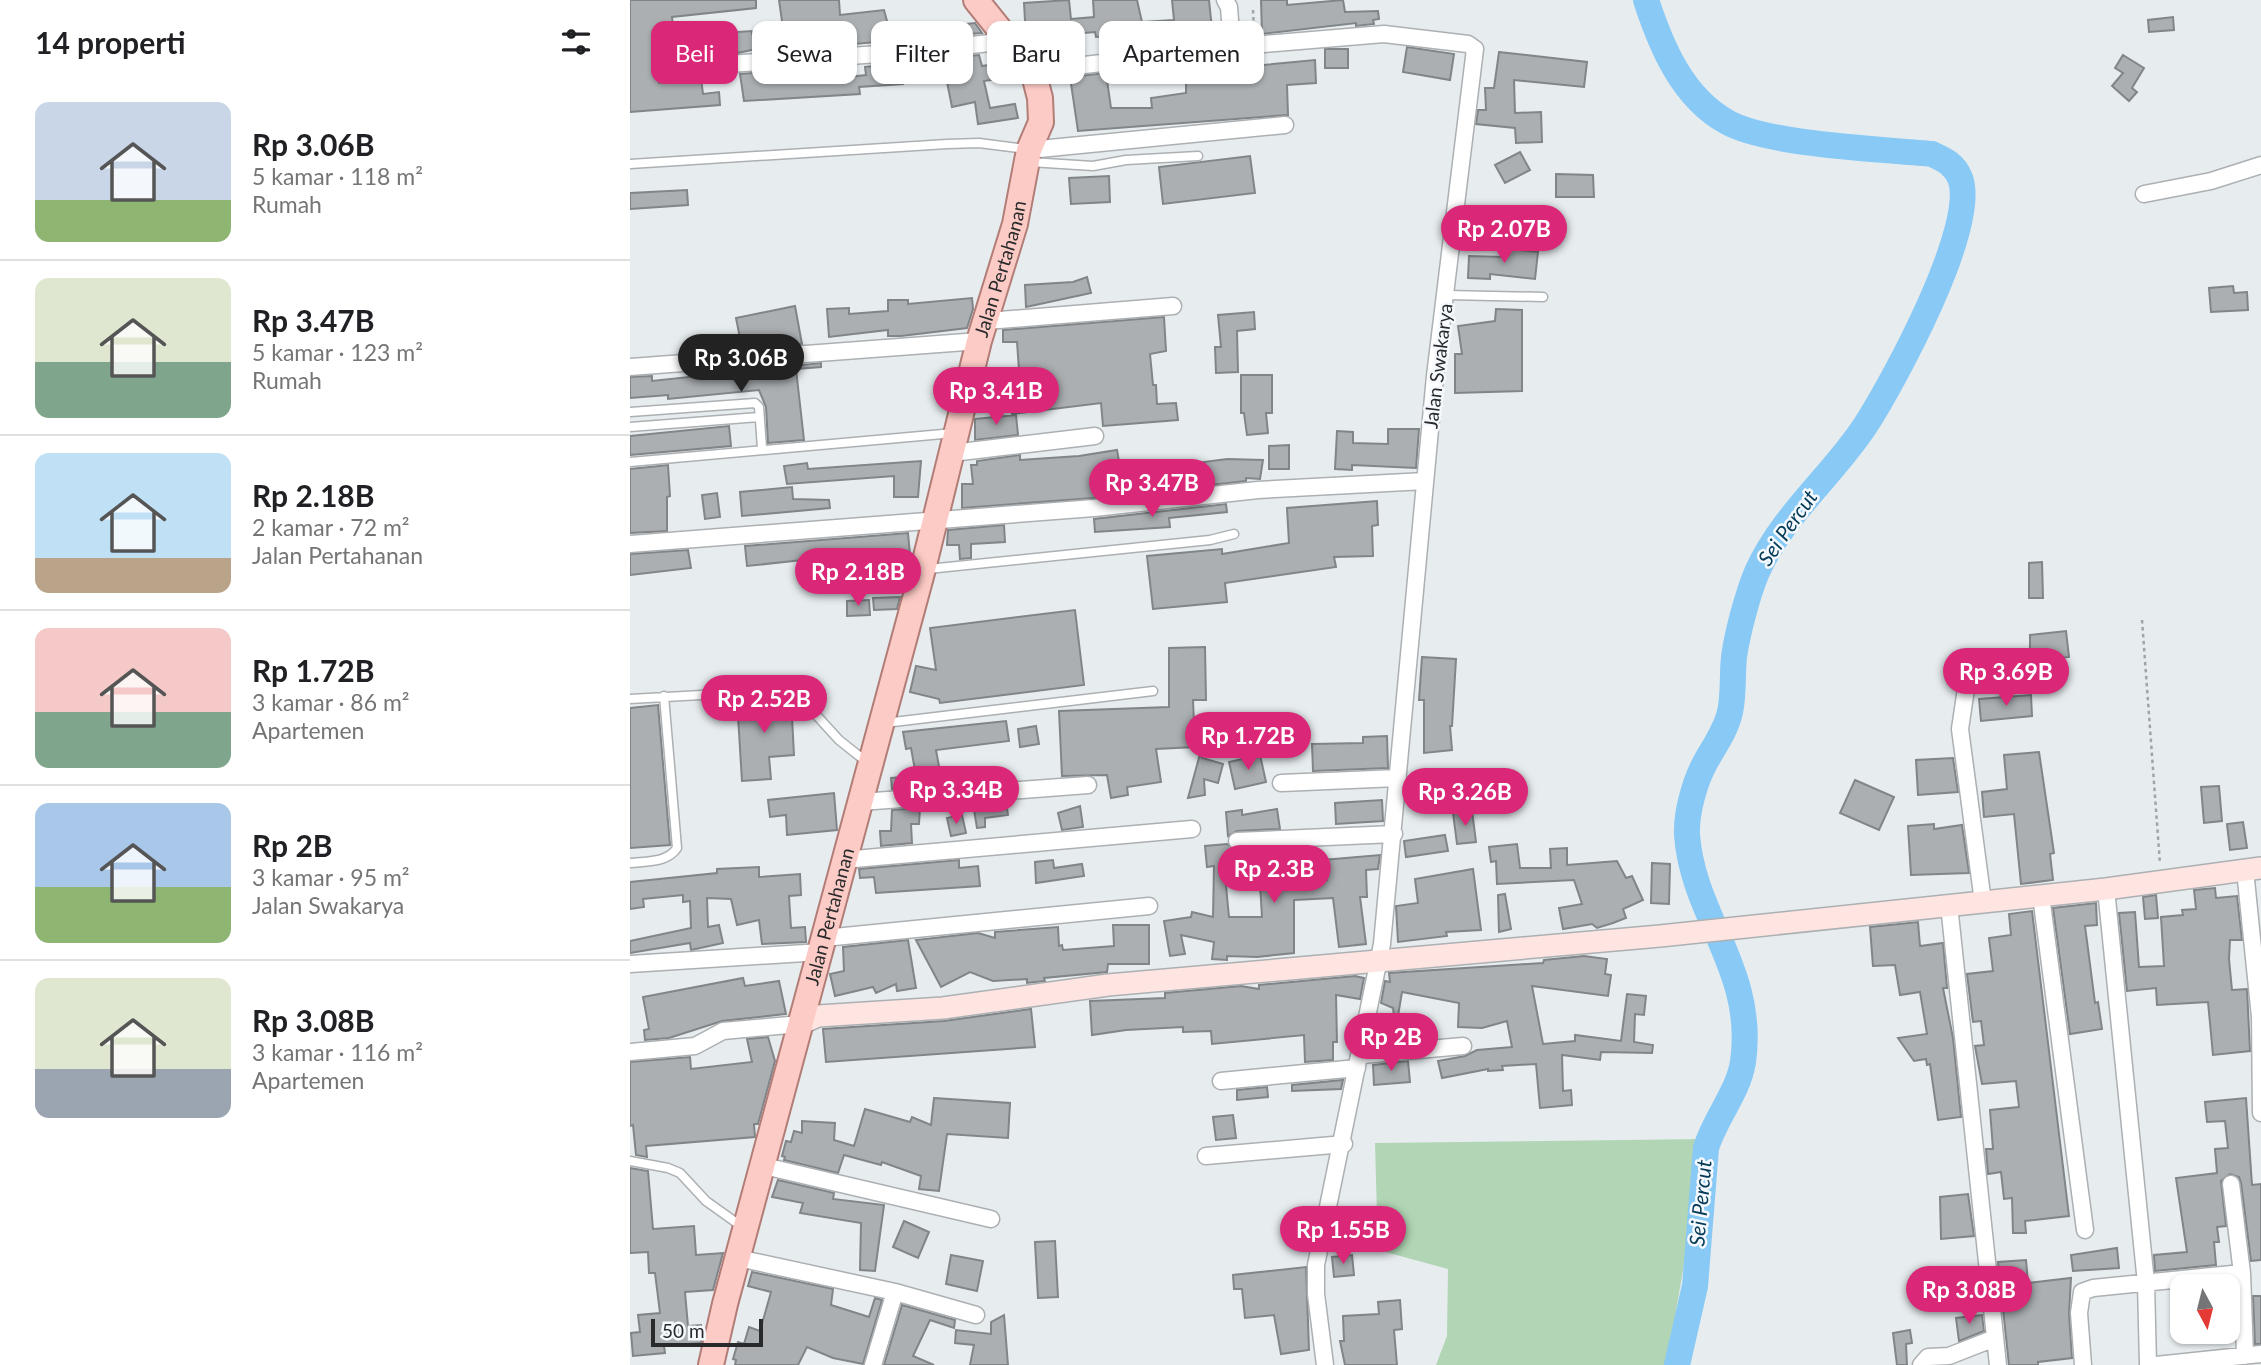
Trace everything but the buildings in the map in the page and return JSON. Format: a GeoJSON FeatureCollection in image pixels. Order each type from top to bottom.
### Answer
{"type":"FeatureCollection","features":[{"type":"Feature","properties":{"kind":"main road","name":"Jalan Pertahanan"},"geometry":{"type":"LineString","coordinates":[[976,0],[992,21]]}},
{"type":"Feature","properties":{"kind":"main road","name":"Jalan Pertahanan"},"geometry":{"type":"LineString","coordinates":[[711,1365],[823,945],[843,860],[923,569],[983,331],[1015,224],[1027,156],[1041,122],[1036,84]]}},
{"type":"Feature","properties":{"kind":"street"},"geometry":{"type":"LineString","coordinates":[[1225,0],[1229,6],[1230,21]]}},
{"type":"Feature","properties":{"kind":"street","name":"Jalan Swakarya"},"geometry":{"type":"LineString","coordinates":[[1264,44],[1384,34],[1468,44],[1475,49],[1425,481],[1394,834],[1379,961],[1344,1144],[1317,1265],[1316,1294],[1325,1365]]}},
{"type":"Feature","properties":{"kind":"street"},"geometry":{"type":"LineString","coordinates":[[738,63],[910,52],[987,43]]}},
{"type":"Feature","properties":{"kind":"street"},"geometry":{"type":"LineString","coordinates":[[1027,156],[1285,125]]}},
{"type":"Feature","properties":{"kind":"street"},"geometry":{"type":"LineString","coordinates":[[2144,194],[2221,179],[2261,165]]}},
{"type":"Feature","properties":{"kind":"street"},"geometry":{"type":"LineString","coordinates":[[630,367],[983,331],[1173,306]]}},
{"type":"Feature","properties":{"kind":"street"},"geometry":{"type":"LineString","coordinates":[[954,443],[1095,436]]}},
{"type":"Feature","properties":{"kind":"street"},"geometry":{"type":"LineString","coordinates":[[630,544],[1094,508],[1258,490],[1425,481]]}},
{"type":"Feature","properties":{"kind":"street"},"geometry":{"type":"LineString","coordinates":[[1967,682],[1960,729],[1983,902]]}},
{"type":"Feature","properties":{"kind":"street"},"geometry":{"type":"LineString","coordinates":[[1281,783],[1398,778]]}},
{"type":"Feature","properties":{"kind":"street"},"geometry":{"type":"LineString","coordinates":[[861,802],[1088,785]]}},
{"type":"Feature","properties":{"kind":"street"},"geometry":{"type":"LineString","coordinates":[[843,860],[1192,829]]}},
{"type":"Feature","properties":{"kind":"street"},"geometry":{"type":"LineString","coordinates":[[1237,841],[1394,834]]}},
{"type":"Feature","properties":{"kind":"street"},"geometry":{"type":"LineString","coordinates":[[630,1052],[695,1046],[723,1031],[800,1024],[818,1016],[943,1008],[1108,985],[1660,936],[2106,889],[2253,869],[2260,1016],[2261,1113]]}},
{"type":"Feature","properties":{"kind":"street"},"geometry":{"type":"LineString","coordinates":[[2106,889],[2146,1283],[2148,1365]]}},
{"type":"Feature","properties":{"kind":"street"},"geometry":{"type":"LineString","coordinates":[[2041,896],[2085,1230]]}},
{"type":"Feature","properties":{"kind":"street"},"geometry":{"type":"LineString","coordinates":[[1949,905],[1998,1365]]}},
{"type":"Feature","properties":{"kind":"street"},"geometry":{"type":"LineString","coordinates":[[630,964],[823,945],[1149,906]]}},
{"type":"Feature","properties":{"kind":"street"},"geometry":{"type":"LineString","coordinates":[[1221,1081],[1463,1046]]}},
{"type":"Feature","properties":{"kind":"street"},"geometry":{"type":"LineString","coordinates":[[1206,1157],[1344,1144]]}},
{"type":"Feature","properties":{"kind":"street"},"geometry":{"type":"LineString","coordinates":[[764,1166],[991,1219]]}},
{"type":"Feature","properties":{"kind":"street"},"geometry":{"type":"LineString","coordinates":[[2155,1365],[2253,1355],[2231,1184]]}},
{"type":"Feature","properties":{"kind":"street"},"geometry":{"type":"LineString","coordinates":[[738,1258],[895,1292],[976,1315]]}},
{"type":"Feature","properties":{"kind":"street"},"geometry":{"type":"LineString","coordinates":[[2083,1365],[2079,1312],[2082,1292],[2242,1273]]}},
{"type":"Feature","properties":{"kind":"street"},"geometry":{"type":"LineString","coordinates":[[873,1365],[895,1292]]}},
{"type":"Feature","properties":{"kind":"street"},"geometry":{"type":"LineString","coordinates":[[1922,1365],[1928,1357],[1949,1356],[1995,1338]]}},
{"type":"Feature","properties":{"kind":"street"},"geometry":{"type":"LineString","coordinates":[[704,1365],[711,1365]]}},
{"type":"Feature","properties":{"kind":"lane"},"geometry":{"type":"LineString","coordinates":[[630,164],[978,143],[1027,156],[1093,166],[1126,160],[1198,156]]}},
{"type":"Feature","properties":{"kind":"lane"},"geometry":{"type":"LineString","coordinates":[[1447,295],[1543,297]]}},
{"type":"Feature","properties":{"kind":"lane"},"geometry":{"type":"LineString","coordinates":[[630,412],[755,403],[759,407],[762,448]]}},
{"type":"Feature","properties":{"kind":"lane"},"geometry":{"type":"LineString","coordinates":[[630,426],[759,417]]}},
{"type":"Feature","properties":{"kind":"lane"},"geometry":{"type":"LineString","coordinates":[[630,462],[762,448],[954,443]]}},
{"type":"Feature","properties":{"kind":"lane"},"geometry":{"type":"LineString","coordinates":[[923,569],[1210,540],[1234,534]]}},
{"type":"Feature","properties":{"kind":"lane"},"geometry":{"type":"LineString","coordinates":[[630,699],[789,690],[799,695],[839,740],[871,765]]}},
{"type":"Feature","properties":{"kind":"lane"},"geometry":{"type":"LineString","coordinates":[[881,724],[1153,691]]}},
{"type":"Feature","properties":{"kind":"lane"},"geometry":{"type":"LineString","coordinates":[[630,863],[662,860],[671,856],[677,848],[664,696]]}},
{"type":"Feature","properties":{"kind":"lane"},"geometry":{"type":"LineString","coordinates":[[630,1161],[680,1173],[706,1201],[747,1230]]}},
{"type":"Feature","properties":{"kind":"path"},"geometry":{"type":"LineString","coordinates":[[1253,10],[1253,21]]}},
{"type":"Feature","properties":{"kind":"path"},"geometry":{"type":"LineString","coordinates":[[2142,620],[2162,881]]}},
{"type":"Feature","properties":{"kind":"green space"},"geometry":{"type":"Polygon","coordinates":[[[1705,1139],[1667,1365],[1436,1365],[1447,1336],[1448,1269],[1378,1250],[1375,1143],[1705,1139]]]}},
{"type":"Feature","properties":{"kind":"waterway","name":"Sei Percut"},"geometry":{"type":"LineString","coordinates":[[1646,0],[1675,69],[1697,99],[1727,122],[1745,130],[1796,141],[1932,154],[1949,163],[1958,173],[1963,200],[1946,266],[1912,341],[1878,405],[1852,444],[1793,514],[1757,572],[1735,648],[1728,719],[1702,769],[1692,797],[1687,835],[1692,865],[1700,892],[1733,971],[1741,999],[1745,1029],[1740,1073],[1706,1148],[1695,1286],[1677,1365]]}}]}
